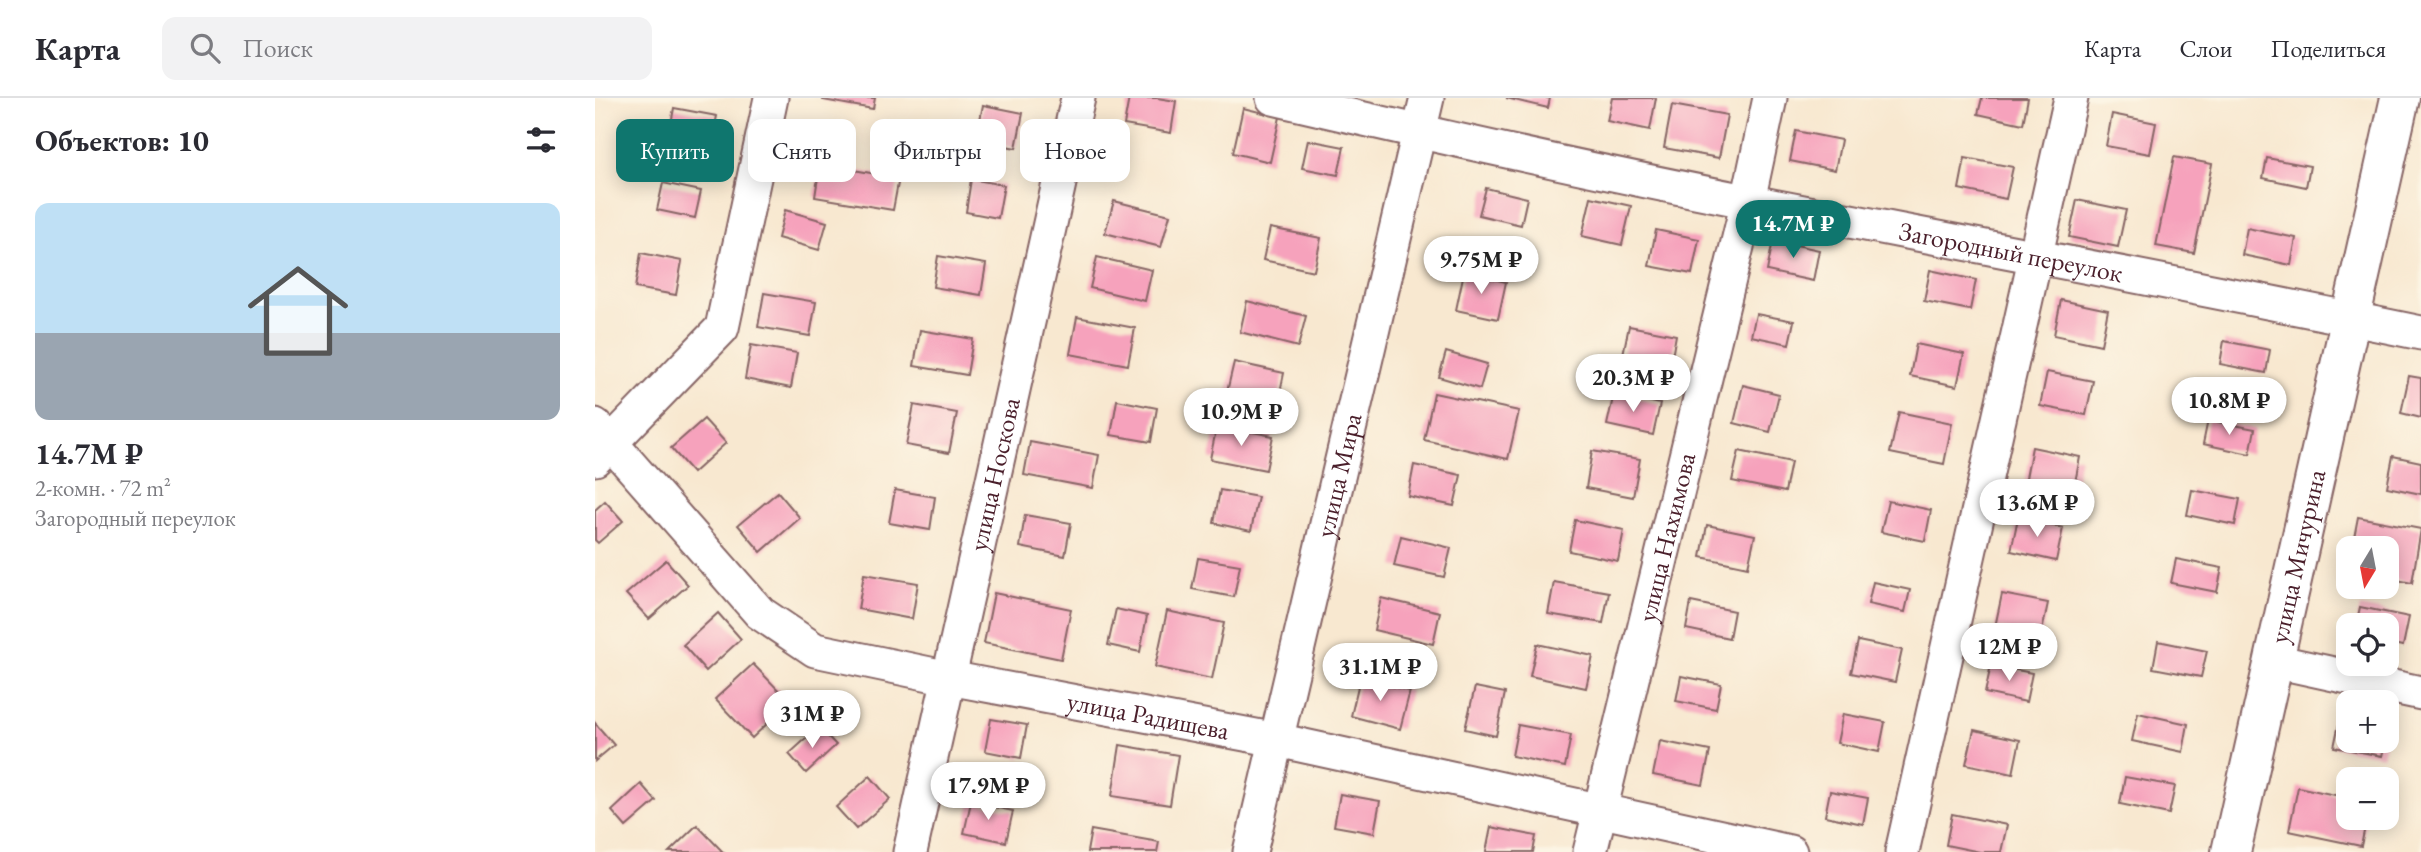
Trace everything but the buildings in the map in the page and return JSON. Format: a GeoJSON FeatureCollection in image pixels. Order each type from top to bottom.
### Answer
{"type":"FeatureCollection","features":[{"type":"Feature","properties":{"kind":"street"},"geometry":{"type":"LineString","coordinates":[[600,442],[722,328],[771,98]]}},
{"type":"Feature","properties":{"kind":"street","name":"улица Носкова"},"geometry":{"type":"LineString","coordinates":[[911,852],[1078,98]]}},
{"type":"Feature","properties":{"kind":"street","name":"Загородный переулок"},"geometry":{"type":"LineString","coordinates":[[1273,98],[1419,132],[1748,201],[2036,255],[2421,333]]}},
{"type":"Feature","properties":{"kind":"street","name":"улица Мира"},"geometry":{"type":"LineString","coordinates":[[1250,852],[1427,98]]}},
{"type":"Feature","properties":{"kind":"street","name":"улица Нахимова"},"geometry":{"type":"LineString","coordinates":[[1590,852],[1748,201],[1770,98]]}},
{"type":"Feature","properties":{"kind":"street"},"geometry":{"type":"LineString","coordinates":[[1902,852],[2071,98]]}},
{"type":"Feature","properties":{"kind":"street","name":"улица Мичурина"},"geometry":{"type":"LineString","coordinates":[[2231,852],[2400,98]]}},
{"type":"Feature","properties":{"kind":"street","name":"улица Радищева"},"geometry":{"type":"LineString","coordinates":[[600,442],[760,613],[815,650],[1277,740],[1790,852]]}},
{"type":"Feature","properties":{"kind":"street"},"geometry":{"type":"LineString","coordinates":[[2274,661],[2421,692]]}}]}
